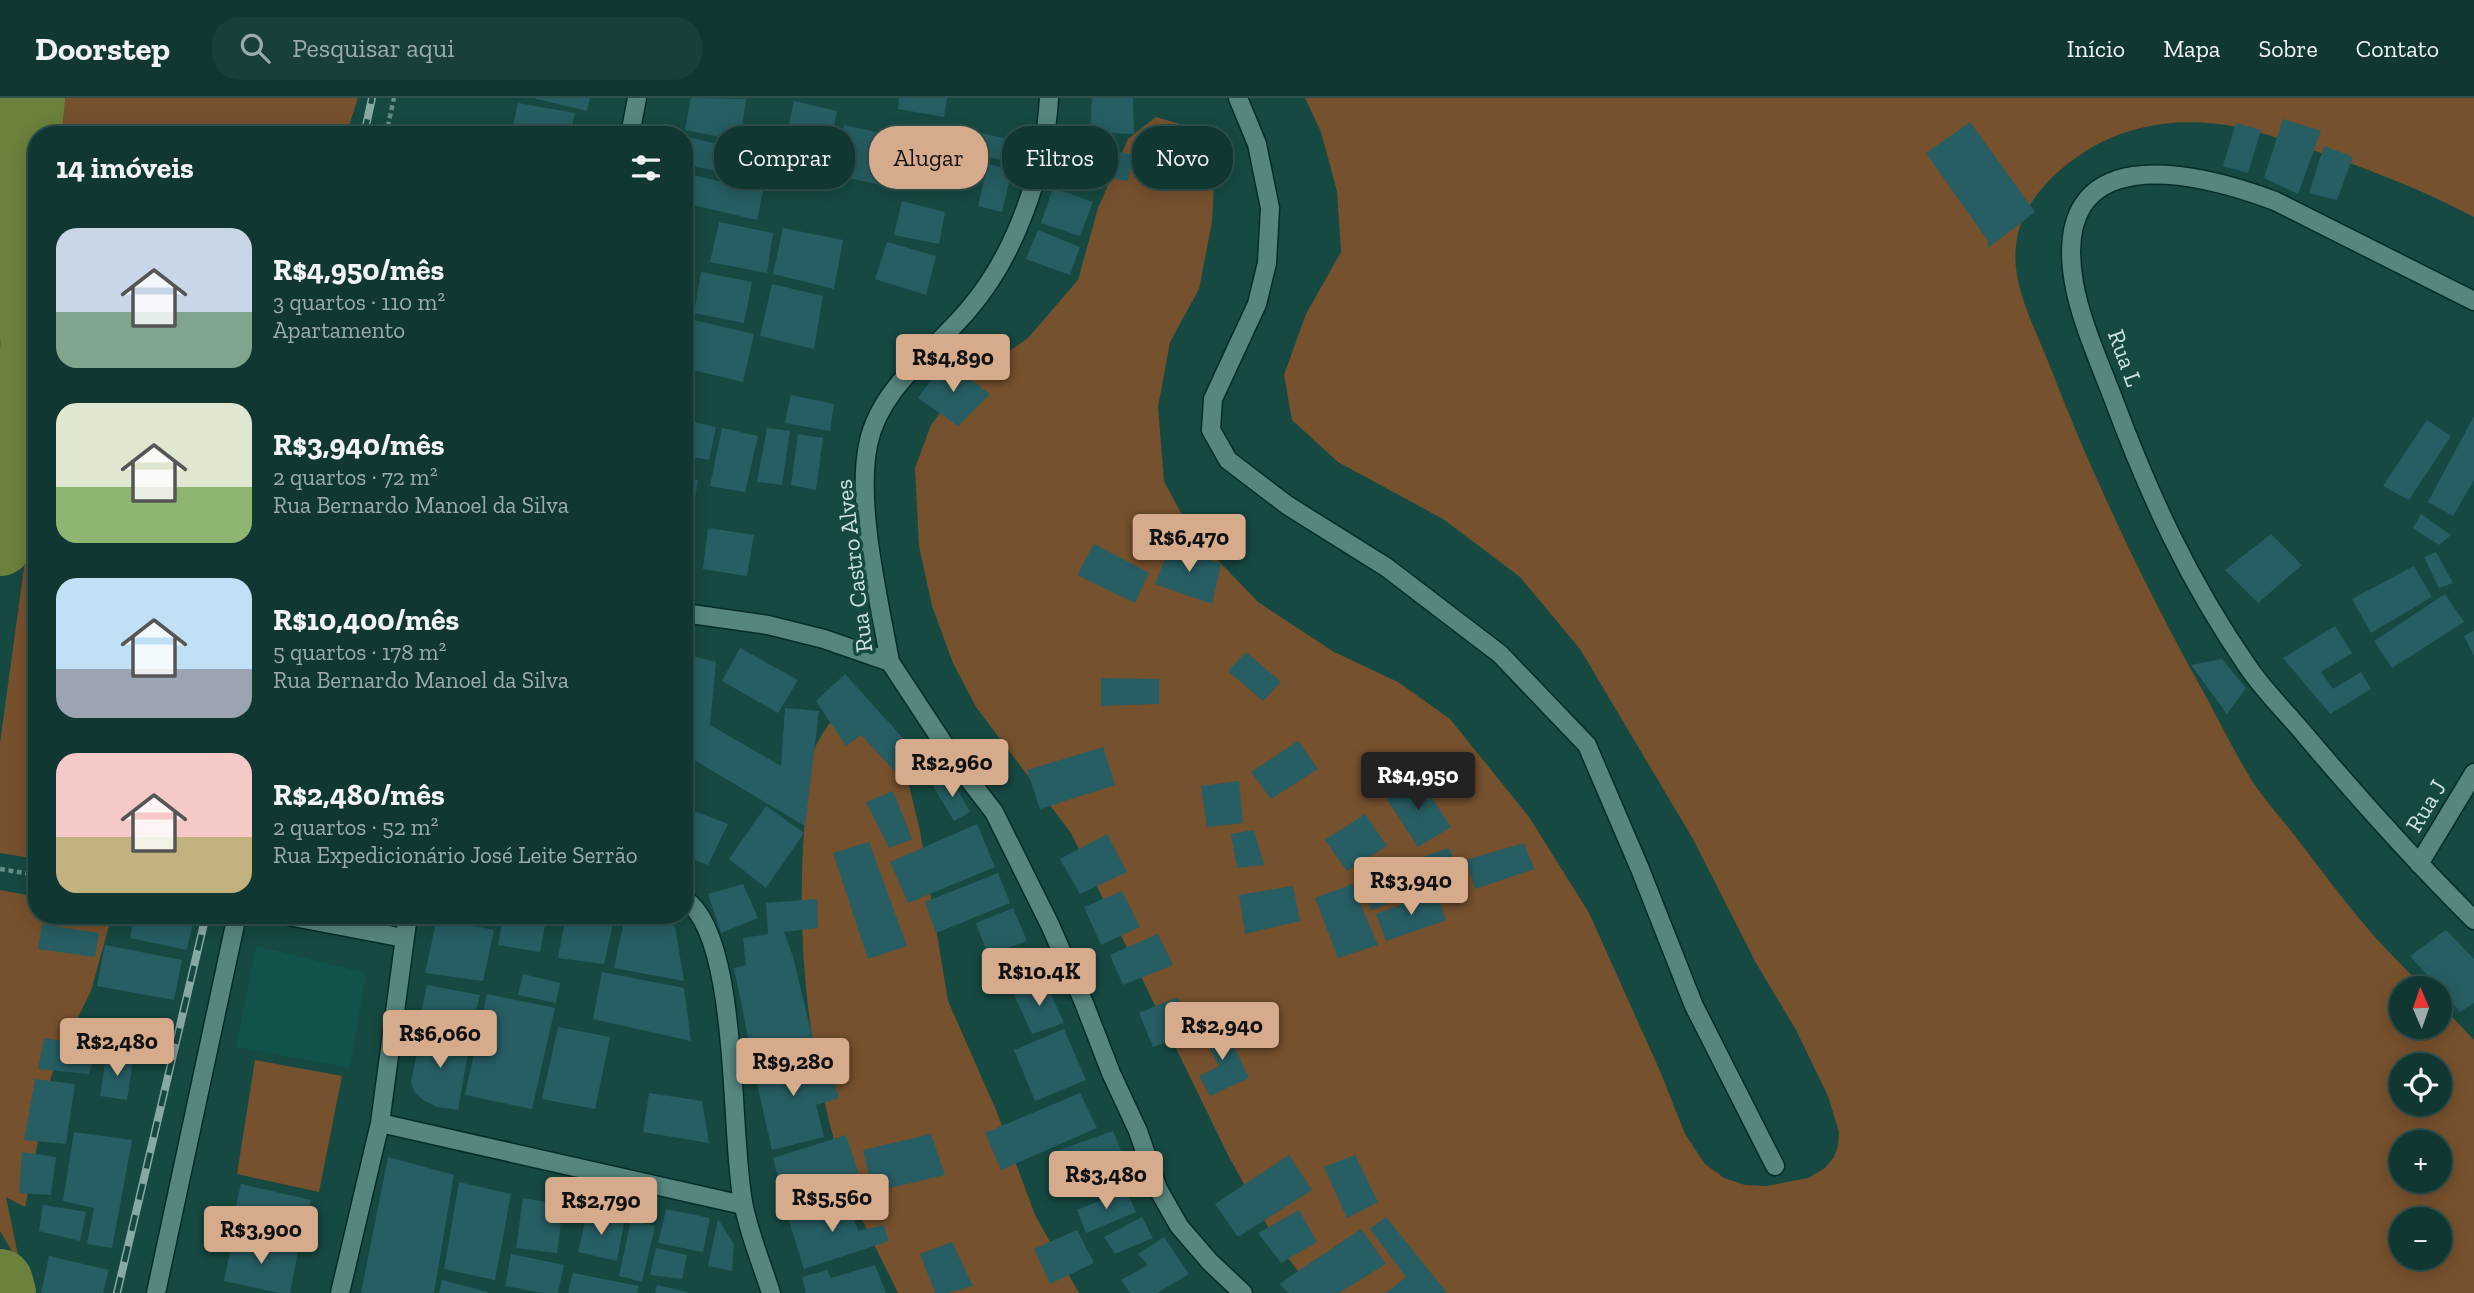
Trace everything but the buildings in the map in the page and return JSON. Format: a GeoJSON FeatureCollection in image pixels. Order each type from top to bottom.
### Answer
{"type":"FeatureCollection","features":[{"type":"Feature","properties":{"kind":"street"},"geometry":{"type":"LineString","coordinates":[[632,126],[637,98]]}},
{"type":"Feature","properties":{"kind":"street","name":"Rua Castro Alves"},"geometry":{"type":"LineString","coordinates":[[890,662],[866,498],[868,443],[877,420],[907,373],[969,309],[1007,253],[1024,213],[1038,165],[1049,98]]}},
{"type":"Feature","properties":{"kind":"street"},"geometry":{"type":"LineString","coordinates":[[1238,98],[1257,144],[1270,208],[1267,263],[1256,304],[1213,399],[1211,430],[1228,460],[1287,505],[1386,567],[1500,654],[1587,745],[1640,869],[1693,1006],[1775,1166]]}},
{"type":"Feature","properties":{"kind":"street","name":"Rua L"},"geometry":{"type":"LineString","coordinates":[[2474,301],[2275,201],[2198,177],[2150,173],[2122,179],[2090,197],[2073,226],[2071,253],[2074,284],[2079,301],[2143,479],[2192,577],[2249,669],[2357,797],[2474,920]]}},
{"type":"Feature","properties":{"kind":"street"},"geometry":{"type":"LineString","coordinates":[[693,614],[768,625],[824,639],[890,662],[957,764],[994,812],[1050,925],[1084,1003],[1111,1073],[1138,1131],[1158,1189],[1179,1226],[1210,1262],[1243,1293]]}},
{"type":"Feature","properties":{"kind":"street","name":"Rua J"},"geometry":{"type":"LineString","coordinates":[[2419,864],[2474,773]]}},
{"type":"Feature","properties":{"kind":"street"},"geometry":{"type":"LineString","coordinates":[[693,908],[702,917],[714,944],[723,982],[743,1205],[771,1293]]}},
{"type":"Feature","properties":{"kind":"street"},"geometry":{"type":"LineString","coordinates":[[156,1293],[235,924]]}},
{"type":"Feature","properties":{"kind":"street"},"geometry":{"type":"LineString","coordinates":[[330,924],[404,938]]}},
{"type":"Feature","properties":{"kind":"street"},"geometry":{"type":"LineString","coordinates":[[340,1293],[380,1123],[406,924]]}},
{"type":"Feature","properties":{"kind":"street"},"geometry":{"type":"LineString","coordinates":[[380,1123],[743,1205]]}},
{"type":"Feature","properties":{"kind":"path"},"geometry":{"type":"LineString","coordinates":[[388,126],[394,98]]}},
{"type":"Feature","properties":{"kind":"path"},"geometry":{"type":"LineString","coordinates":[[0,869],[28,874]]}},
{"type":"Feature","properties":{"kind":"shaded area"},"geometry":{"type":"Polygon","coordinates":[[[0,98],[15,98],[8,202],[21,355],[5,387],[0,410],[0,98]]]}},
{"type":"Feature","properties":{"kind":"shaded area"},"geometry":{"type":"Polygon","coordinates":[[[51,98],[358,98],[349,126],[47,126],[51,98]]]}},
{"type":"Feature","properties":{"kind":"shaded area"},"geometry":{"type":"Polygon","coordinates":[[[1305,98],[2474,98],[2474,217],[2392,179],[2263,133],[2218,124],[2171,123],[2140,128],[2110,138],[2082,153],[2056,174],[2025,213],[2019,229],[2015,260],[2025,306],[2102,490],[2161,613],[2245,769],[2262,795],[2355,913],[2413,976],[2389,976],[2389,1040],[2452,1040],[2452,1017],[2474,1040],[2474,1293],[1315,1293],[1278,1245],[1229,1157],[1071,833],[976,707],[953,663],[932,606],[919,546],[915,468],[931,425],[960,386],[1028,338],[1078,280],[1098,208],[1106,189],[1118,189],[1118,162],[1132,136],[1132,189],[1214,189],[1212,222],[1199,289],[1170,342],[1158,407],[1164,481],[1191,532],[1258,602],[1334,652],[1398,682],[1450,719],[1529,817],[1589,913],[1660,1071],[1685,1134],[1705,1164],[1724,1178],[1745,1185],[1767,1186],[1808,1178],[1825,1168],[1834,1157],[1839,1132],[1828,1096],[1796,1030],[1756,963],[1693,839],[1580,649],[1520,577],[1443,519],[1338,462],[1292,420],[1284,375],[1306,314],[1341,252],[1337,191],[1321,132],[1305,98]]]}},
{"type":"Feature","properties":{"kind":"shaded area"},"geometry":{"type":"Polygon","coordinates":[[[1156,117],[1187,126],[1145,126],[1156,117]]]}},
{"type":"Feature","properties":{"kind":"shaded area"},"geometry":{"type":"Polygon","coordinates":[[[28,534],[28,858],[0,853],[0,743],[28,534]]]}},
{"type":"Feature","properties":{"kind":"shaded area"},"geometry":{"type":"Polygon","coordinates":[[[831,722],[900,748],[920,831],[948,1001],[996,1110],[1035,1215],[1079,1293],[898,1293],[858,1210],[847,1182],[823,1096],[808,1009],[804,965],[802,876],[806,788],[815,748],[831,722]]]}},
{"type":"Feature","properties":{"kind":"shaded area"},"geometry":{"type":"Polygon","coordinates":[[[0,890],[28,895],[28,924],[110,924],[91,991],[55,1064],[25,1207],[6,1197],[20,1265],[0,1231],[0,890]]]}},
{"type":"Feature","properties":{"kind":"shaded area"},"geometry":{"type":"Polygon","coordinates":[[[256,946],[366,973],[350,1068],[236,1047],[256,946]]]}},
{"type":"Feature","properties":{"kind":"shaded area"},"geometry":{"type":"Polygon","coordinates":[[[255,1060],[342,1076],[319,1192],[237,1174],[255,1060]]]}},
{"type":"Feature","properties":{"kind":"waterway"},"geometry":{"type":"LineString","coordinates":[[29,126],[32,98]]}},
{"type":"Feature","properties":{"kind":"waterway"},"geometry":{"type":"LineString","coordinates":[[28,138],[22,197],[28,272]]}},
{"type":"Feature","properties":{"kind":"waterway"},"geometry":{"type":"LineString","coordinates":[[0,543],[17,417],[28,372]]}},
{"type":"Feature","properties":{"kind":"waterway"},"geometry":{"type":"LineString","coordinates":[[0,1282],[3,1293]]}},
{"type":"Feature","properties":{"kind":"railway"},"geometry":{"type":"LineString","coordinates":[[366,126],[372,98]]}},
{"type":"Feature","properties":{"kind":"railway"},"geometry":{"type":"LineString","coordinates":[[117,1293],[204,924]]}}]}
